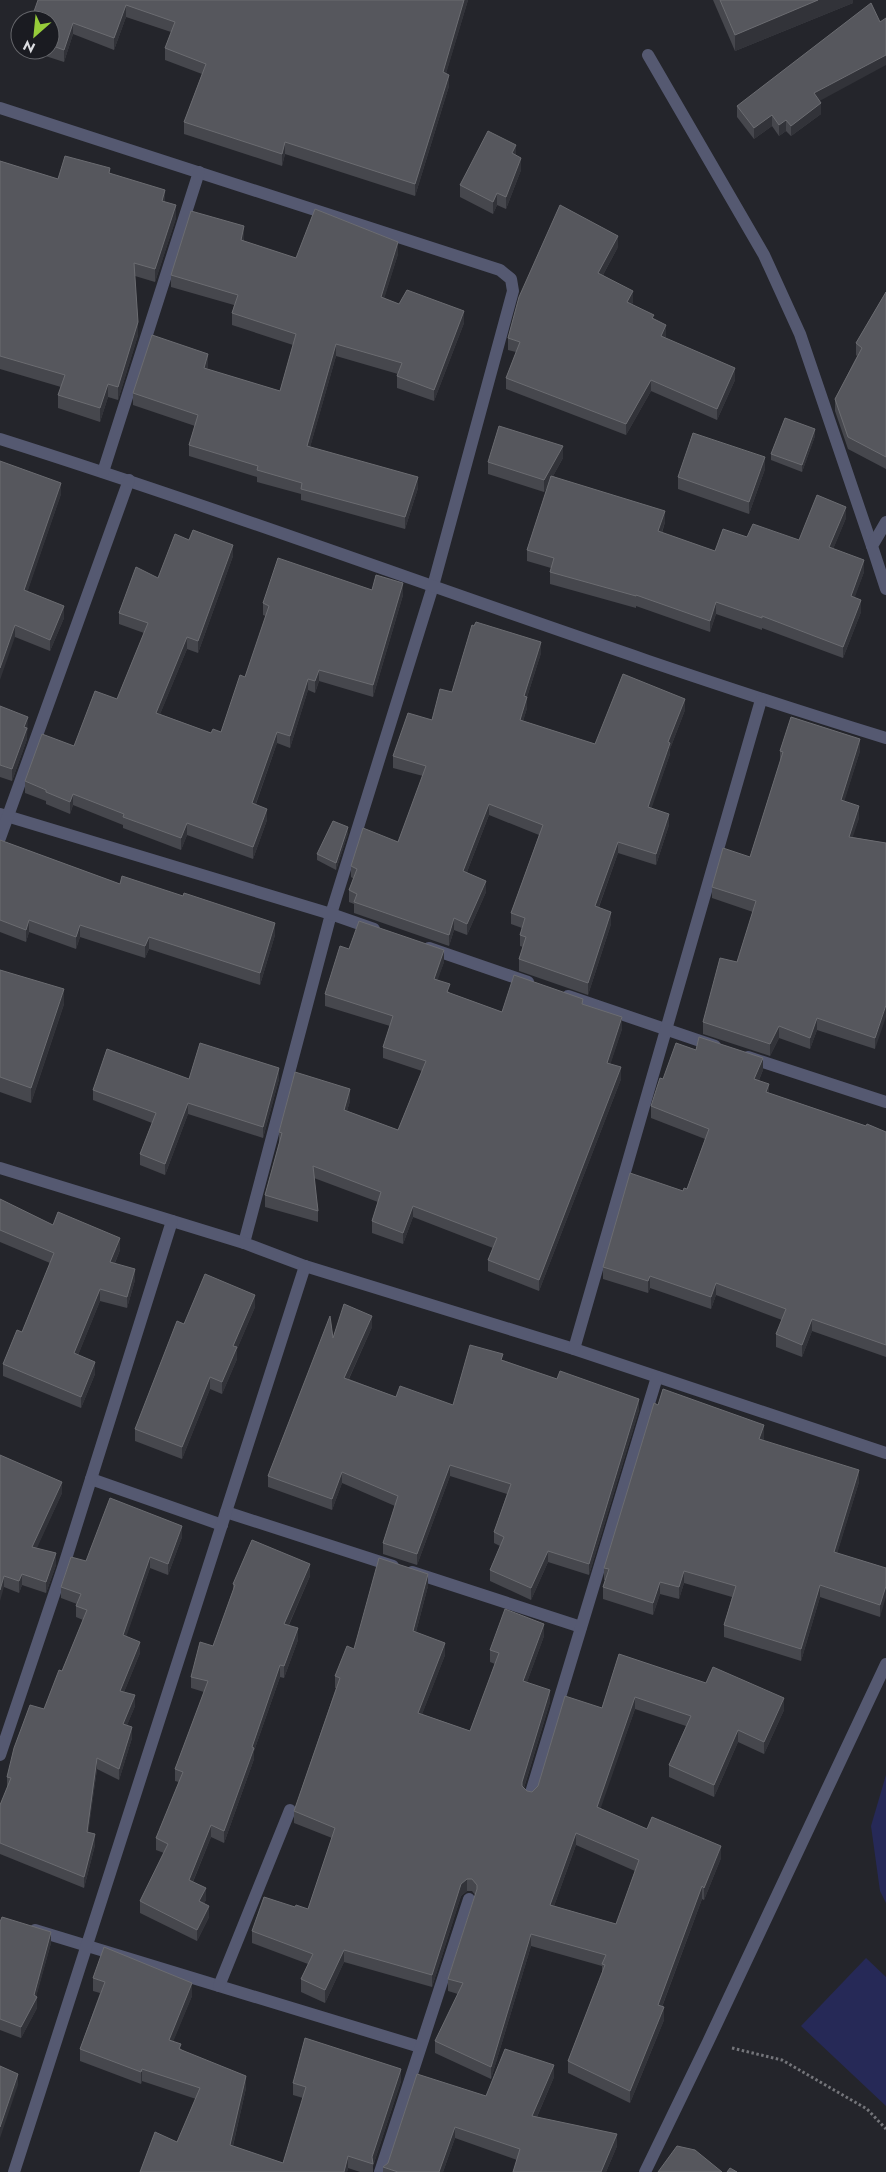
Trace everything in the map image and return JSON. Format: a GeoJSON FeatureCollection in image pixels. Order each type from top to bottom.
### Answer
{"type":"FeatureCollection","features":[{"type":"Feature","properties":{"kind":"street"},"geometry":{"type":"LineString","coordinates":[[648,55],[764,255],[800,334],[886,589]]}},
{"type":"Feature","properties":{"kind":"street"},"geometry":{"type":"LineString","coordinates":[[0,108],[500,270],[511,279],[513,291],[433,586],[331,914],[244,1243]]}},
{"type":"Feature","properties":{"kind":"street"},"geometry":{"type":"LineString","coordinates":[[103,472],[199,172]]}},
{"type":"Feature","properties":{"kind":"street"},"geometry":{"type":"LineString","coordinates":[[0,439],[128,480],[761,700],[886,738]]}},
{"type":"Feature","properties":{"kind":"street"},"geometry":{"type":"LineString","coordinates":[[0,838],[4,816],[128,480]]}},
{"type":"Feature","properties":{"kind":"street"},"geometry":{"type":"LineString","coordinates":[[872,546],[886,522]]}},
{"type":"Feature","properties":{"kind":"street"},"geometry":{"type":"LineString","coordinates":[[574,1350],[761,700]]}},
{"type":"Feature","properties":{"kind":"street"},"geometry":{"type":"LineString","coordinates":[[4,816],[331,914],[387,934]]}},
{"type":"Feature","properties":{"kind":"street"},"geometry":{"type":"LineString","coordinates":[[415,943],[536,985]]}},
{"type":"Feature","properties":{"kind":"street"},"geometry":{"type":"LineString","coordinates":[[554,991],[886,1102]]}},
{"type":"Feature","properties":{"kind":"street"},"geometry":{"type":"LineString","coordinates":[[0,1168],[244,1243],[306,1266],[574,1350],[886,1452]]}},
{"type":"Feature","properties":{"kind":"street"},"geometry":{"type":"LineString","coordinates":[[0,1755],[91,1479],[172,1221]]}},
{"type":"Feature","properties":{"kind":"street"},"geometry":{"type":"LineString","coordinates":[[14,2172],[306,1266]]}},
{"type":"Feature","properties":{"kind":"street"},"geometry":{"type":"LineString","coordinates":[[530,1796],[656,1377]]}},
{"type":"Feature","properties":{"kind":"street"},"geometry":{"type":"LineString","coordinates":[[91,1479],[222,1525]]}},
{"type":"Feature","properties":{"kind":"street"},"geometry":{"type":"LineString","coordinates":[[226,1512],[581,1627]]}},
{"type":"Feature","properties":{"kind":"street"},"geometry":{"type":"LineString","coordinates":[[645,2172],[886,1664]]}},
{"type":"Feature","properties":{"kind":"street"},"geometry":{"type":"LineString","coordinates":[[219,1986],[290,1810]]}},
{"type":"Feature","properties":{"kind":"street"},"geometry":{"type":"LineString","coordinates":[[380,2172],[469,1898]]}},
{"type":"Feature","properties":{"kind":"street"},"geometry":{"type":"LineString","coordinates":[[26,1927],[420,2047]]}},
{"type":"Feature","properties":{"kind":"path"},"geometry":{"type":"LineString","coordinates":[[708,2042],[782,2060],[866,2109],[886,2129]]}},
{"type":"Feature","properties":{"kind":"shaded area"},"geometry":{"type":"Polygon","coordinates":[[[886,1775],[886,1903],[880,1891],[871,1826],[886,1775]]]}},
{"type":"Feature","properties":{"kind":"shaded area"},"geometry":{"type":"Polygon","coordinates":[[[866,1958],[886,1977],[886,2106],[801,2026],[866,1958]]]}},
{"type":"Feature","properties":{"kind":"building"},"geometry":{"type":"Polygon","coordinates":[[[38,0],[464,0],[443,72],[449,75],[415,184],[285,142],[282,154],[184,122],[206,64],[165,48],[175,22],[126,5],[114,38],[73,23],[64,50],[60,49],[60,10],[34,10],[38,0]]]}},
{"type":"Feature","properties":{"kind":"building"},"geometry":{"type":"Polygon","coordinates":[[[720,0],[818,0],[735,35],[720,0]]]}},
{"type":"Feature","properties":{"kind":"building"},"geometry":{"type":"Polygon","coordinates":[[[871,3],[880,22],[886,18],[886,55],[814,93],[821,103],[791,126],[786,120],[779,125],[772,115],[754,128],[737,106],[871,3]]]}},
{"type":"Feature","properties":{"kind":"building"},"geometry":{"type":"Polygon","coordinates":[[[488,131],[516,145],[512,153],[521,158],[506,197],[497,193],[493,202],[460,185],[488,131]]]}},
{"type":"Feature","properties":{"kind":"building"},"geometry":{"type":"Polygon","coordinates":[[[65,156],[110,168],[109,173],[165,190],[162,201],[176,205],[155,269],[134,263],[138,322],[118,387],[108,384],[100,408],[58,395],[65,375],[0,356],[0,161],[58,179],[65,156]]]}},
{"type":"Feature","properties":{"kind":"building"},"geometry":{"type":"Polygon","coordinates":[[[560,205],[618,236],[598,273],[633,291],[627,302],[654,315],[652,318],[666,325],[661,336],[735,368],[717,409],[651,380],[626,424],[506,378],[520,342],[508,338],[519,297],[560,205]]]}},
{"type":"Feature","properties":{"kind":"building"},"geometry":{"type":"Polygon","coordinates":[[[315,209],[398,242],[381,297],[399,304],[407,290],[464,311],[434,390],[397,376],[402,363],[336,344],[307,446],[418,477],[405,517],[301,489],[302,483],[257,470],[258,466],[189,445],[198,415],[133,393],[152,335],[208,354],[204,368],[280,391],[296,334],[232,313],[238,295],[171,275],[191,211],[244,226],[241,240],[296,258],[315,209]]]}},
{"type":"Feature","properties":{"kind":"building"},"geometry":{"type":"Polygon","coordinates":[[[886,292],[886,457],[848,437],[835,399],[862,348],[856,343],[886,292]]]}},
{"type":"Feature","properties":{"kind":"building"},"geometry":{"type":"Polygon","coordinates":[[[785,418],[815,429],[802,465],[771,454],[785,418]]]}},
{"type":"Feature","properties":{"kind":"building"},"geometry":{"type":"Polygon","coordinates":[[[499,426],[563,446],[544,480],[488,462],[499,426]]]}},
{"type":"Feature","properties":{"kind":"building"},"geometry":{"type":"Polygon","coordinates":[[[693,433],[765,457],[749,502],[678,477],[693,433]]]}},
{"type":"Feature","properties":{"kind":"building"},"geometry":{"type":"Polygon","coordinates":[[[0,461],[61,483],[24,590],[64,606],[50,640],[15,625],[0,668],[0,461]]]}},
{"type":"Feature","properties":{"kind":"building"},"geometry":{"type":"Polygon","coordinates":[[[551,476],[665,511],[658,531],[715,551],[723,529],[747,537],[753,524],[799,540],[817,495],[846,507],[829,547],[864,560],[851,596],[861,600],[843,647],[762,616],[762,618],[716,602],[710,621],[636,595],[550,572],[554,558],[527,550],[551,476]]]}},
{"type":"Feature","properties":{"kind":"building"},"geometry":{"type":"Polygon","coordinates":[[[193,530],[233,545],[198,641],[187,637],[156,713],[211,733],[213,729],[221,732],[240,675],[245,677],[269,606],[263,603],[278,558],[372,590],[376,575],[403,583],[373,685],[319,670],[315,681],[308,679],[290,736],[277,732],[252,803],[267,809],[253,847],[187,823],[181,838],[123,817],[124,814],[73,794],[70,802],[25,781],[42,734],[74,746],[95,691],[117,699],[148,623],[119,613],[136,567],[158,578],[175,534],[189,540],[193,530]]]}},
{"type":"Feature","properties":{"kind":"building"},"geometry":{"type":"Polygon","coordinates":[[[476,622],[541,642],[524,696],[527,697],[520,720],[595,744],[623,674],[685,699],[668,742],[670,743],[648,807],[669,814],[656,854],[618,842],[595,906],[611,912],[588,983],[519,959],[526,937],[520,935],[525,918],[511,913],[543,825],[489,804],[463,871],[486,881],[467,924],[454,918],[449,935],[354,902],[357,894],[349,890],[357,869],[351,866],[363,828],[398,842],[426,766],[393,756],[408,713],[432,720],[440,689],[452,692],[472,625],[474,626],[476,622]]]}},
{"type":"Feature","properties":{"kind":"building"},"geometry":{"type":"Polygon","coordinates":[[[0,706],[28,717],[24,727],[27,728],[12,769],[0,765],[0,706]]]}},
{"type":"Feature","properties":{"kind":"building"},"geometry":{"type":"Polygon","coordinates":[[[791,717],[860,739],[841,800],[859,806],[849,837],[886,843],[886,1005],[875,1038],[817,1018],[810,1038],[779,1026],[770,1044],[703,1022],[720,958],[737,962],[756,901],[712,887],[723,848],[750,857],[783,752],[780,751],[791,717]]]}},
{"type":"Feature","properties":{"kind":"building"},"geometry":{"type":"Polygon","coordinates":[[[333,821],[348,827],[336,863],[317,854],[333,821]]]}},
{"type":"Feature","properties":{"kind":"building"},"geometry":{"type":"Polygon","coordinates":[[[0,840],[120,884],[122,876],[183,896],[184,893],[275,923],[260,973],[149,937],[145,946],[80,925],[76,937],[29,920],[26,930],[0,920],[0,840]]]}},
{"type":"Feature","properties":{"kind":"building"},"geometry":{"type":"Polygon","coordinates":[[[359,921],[444,950],[434,979],[450,984],[447,992],[502,1012],[514,975],[583,999],[582,1004],[622,1017],[607,1063],[621,1067],[539,1280],[488,1260],[497,1238],[413,1206],[403,1233],[372,1221],[381,1192],[313,1166],[318,1211],[265,1195],[282,1133],[279,1132],[295,1072],[350,1089],[344,1110],[398,1130],[426,1061],[383,1047],[393,1016],[325,994],[340,946],[349,949],[359,921]]]}},
{"type":"Feature","properties":{"kind":"building"},"geometry":{"type":"Polygon","coordinates":[[[0,970],[64,989],[31,1088],[0,1077],[0,970]]]}},
{"type":"Feature","properties":{"kind":"building"},"geometry":{"type":"Polygon","coordinates":[[[699,1037],[763,1058],[754,1079],[769,1084],[766,1092],[866,1126],[867,1124],[886,1132],[886,1345],[812,1319],[802,1345],[776,1334],[786,1309],[716,1283],[711,1297],[650,1276],[648,1281],[603,1267],[630,1173],[683,1191],[684,1188],[687,1189],[709,1129],[651,1106],[660,1078],[663,1079],[676,1043],[696,1050],[699,1037]]]}},
{"type":"Feature","properties":{"kind":"building"},"geometry":{"type":"Polygon","coordinates":[[[200,1043],[279,1068],[263,1127],[188,1103],[165,1164],[140,1154],[156,1113],[93,1090],[107,1049],[189,1079],[200,1043]]]}},
{"type":"Feature","properties":{"kind":"building"},"geometry":{"type":"Polygon","coordinates":[[[0,1199],[53,1225],[58,1212],[120,1238],[110,1262],[135,1269],[127,1297],[100,1289],[74,1353],[95,1362],[81,1397],[3,1364],[17,1330],[22,1332],[54,1253],[0,1230],[0,1199]]]}},
{"type":"Feature","properties":{"kind":"building"},"geometry":{"type":"Polygon","coordinates":[[[205,1274],[255,1295],[233,1346],[237,1347],[222,1382],[210,1377],[182,1447],[135,1429],[177,1321],[184,1324],[205,1274]]]}},
{"type":"Feature","properties":{"kind":"building"},"geometry":{"type":"Polygon","coordinates":[[[344,1304],[372,1316],[344,1378],[396,1397],[400,1386],[453,1405],[470,1345],[503,1354],[501,1360],[557,1379],[560,1371],[639,1399],[589,1564],[548,1551],[531,1588],[490,1570],[504,1537],[494,1532],[511,1484],[450,1465],[417,1554],[383,1543],[398,1496],[342,1472],[332,1499],[268,1476],[330,1316],[333,1338],[344,1304]]]}},
{"type":"Feature","properties":{"kind":"building"},"geometry":{"type":"Polygon","coordinates":[[[663,1389],[764,1425],[759,1439],[859,1470],[834,1552],[886,1568],[886,1586],[880,1605],[820,1585],[801,1649],[724,1625],[736,1586],[684,1571],[679,1587],[660,1582],[653,1603],[603,1587],[609,1569],[604,1568],[654,1403],[658,1405],[663,1389]]]}},
{"type":"Feature","properties":{"kind":"building"},"geometry":{"type":"Polygon","coordinates":[[[0,1455],[62,1482],[32,1547],[56,1553],[46,1582],[22,1574],[19,1581],[4,1576],[0,1590],[0,1455]]]}},
{"type":"Feature","properties":{"kind":"building"},"geometry":{"type":"Polygon","coordinates":[[[110,1498],[182,1526],[168,1564],[150,1557],[123,1635],[140,1642],[120,1691],[135,1695],[123,1724],[132,1727],[119,1769],[97,1758],[87,1832],[95,1834],[84,1877],[0,1843],[0,1805],[11,1778],[7,1777],[14,1748],[30,1705],[44,1709],[59,1670],[62,1671],[87,1610],[76,1606],[81,1594],[61,1587],[71,1557],[86,1561],[110,1498]]]}},
{"type":"Feature","properties":{"kind":"building"},"geometry":{"type":"Polygon","coordinates":[[[252,1540],[310,1564],[284,1624],[298,1628],[284,1666],[280,1665],[252,1747],[254,1748],[224,1831],[211,1825],[189,1880],[206,1888],[199,1901],[209,1906],[197,1930],[140,1901],[168,1844],[156,1838],[183,1772],[175,1769],[208,1681],[191,1677],[200,1642],[213,1646],[235,1585],[233,1584],[252,1540]]]}},
{"type":"Feature","properties":{"kind":"building"},"geometry":{"type":"Polygon","coordinates":[[[379,1558],[428,1574],[413,1631],[445,1643],[418,1713],[470,1731],[499,1653],[490,1650],[505,1609],[544,1624],[523,1681],[550,1690],[522,1782],[522,1786],[527,1791],[532,1792],[538,1786],[565,1696],[602,1708],[619,1654],[706,1683],[713,1667],[784,1698],[764,1742],[738,1730],[714,1785],[669,1765],[691,1716],[635,1697],[597,1807],[647,1829],[652,1817],[721,1846],[704,1888],[702,1886],[658,2005],[664,2007],[630,2091],[568,2061],[605,1965],[602,1964],[606,1955],[531,1934],[491,2067],[435,2041],[463,1983],[448,1979],[477,1889],[477,1885],[472,1879],[467,1879],[461,1884],[432,1975],[344,1950],[325,1990],[301,1979],[313,1954],[252,1931],[264,1897],[308,1909],[335,1828],[294,1811],[340,1678],[335,1676],[347,1646],[354,1649],[379,1558]],[[576,1833],[550,1905],[616,1924],[639,1860],[576,1833]]]}},
{"type":"Feature","properties":{"kind":"building"},"geometry":{"type":"Polygon","coordinates":[[[2,1917],[51,1932],[34,1995],[37,1997],[21,2027],[0,2019],[0,1922],[2,1917]]]}},
{"type":"Feature","properties":{"kind":"building"},"geometry":{"type":"Polygon","coordinates":[[[104,1947],[192,1983],[169,2040],[181,2044],[179,2049],[246,2076],[230,2145],[283,2163],[306,2087],[293,2083],[305,2038],[401,2069],[372,2157],[373,2164],[348,2156],[344,2172],[140,2172],[155,2132],[177,2142],[200,2088],[142,2069],[141,2072],[80,2049],[105,1982],[93,1978],[104,1947]]]}},
{"type":"Feature","properties":{"kind":"building"},"geometry":{"type":"Polygon","coordinates":[[[505,2049],[554,2065],[532,2116],[617,2134],[601,2172],[513,2172],[520,2149],[455,2127],[439,2172],[398,2172],[383,2167],[388,2163],[417,2074],[486,2096],[505,2049]]]}},
{"type":"Feature","properties":{"kind":"building"},"geometry":{"type":"Polygon","coordinates":[[[0,2066],[18,2074],[0,2127],[0,2066]]]}},
{"type":"Feature","properties":{"kind":"building"},"geometry":{"type":"Polygon","coordinates":[[[677,2146],[695,2150],[722,2172],[658,2172],[677,2146]]]}},
{"type":"Feature","properties":{"kind":"building"},"geometry":{"type":"Polygon","coordinates":[[[730,2168],[737,2172],[727,2172],[730,2168]]]}}]}
